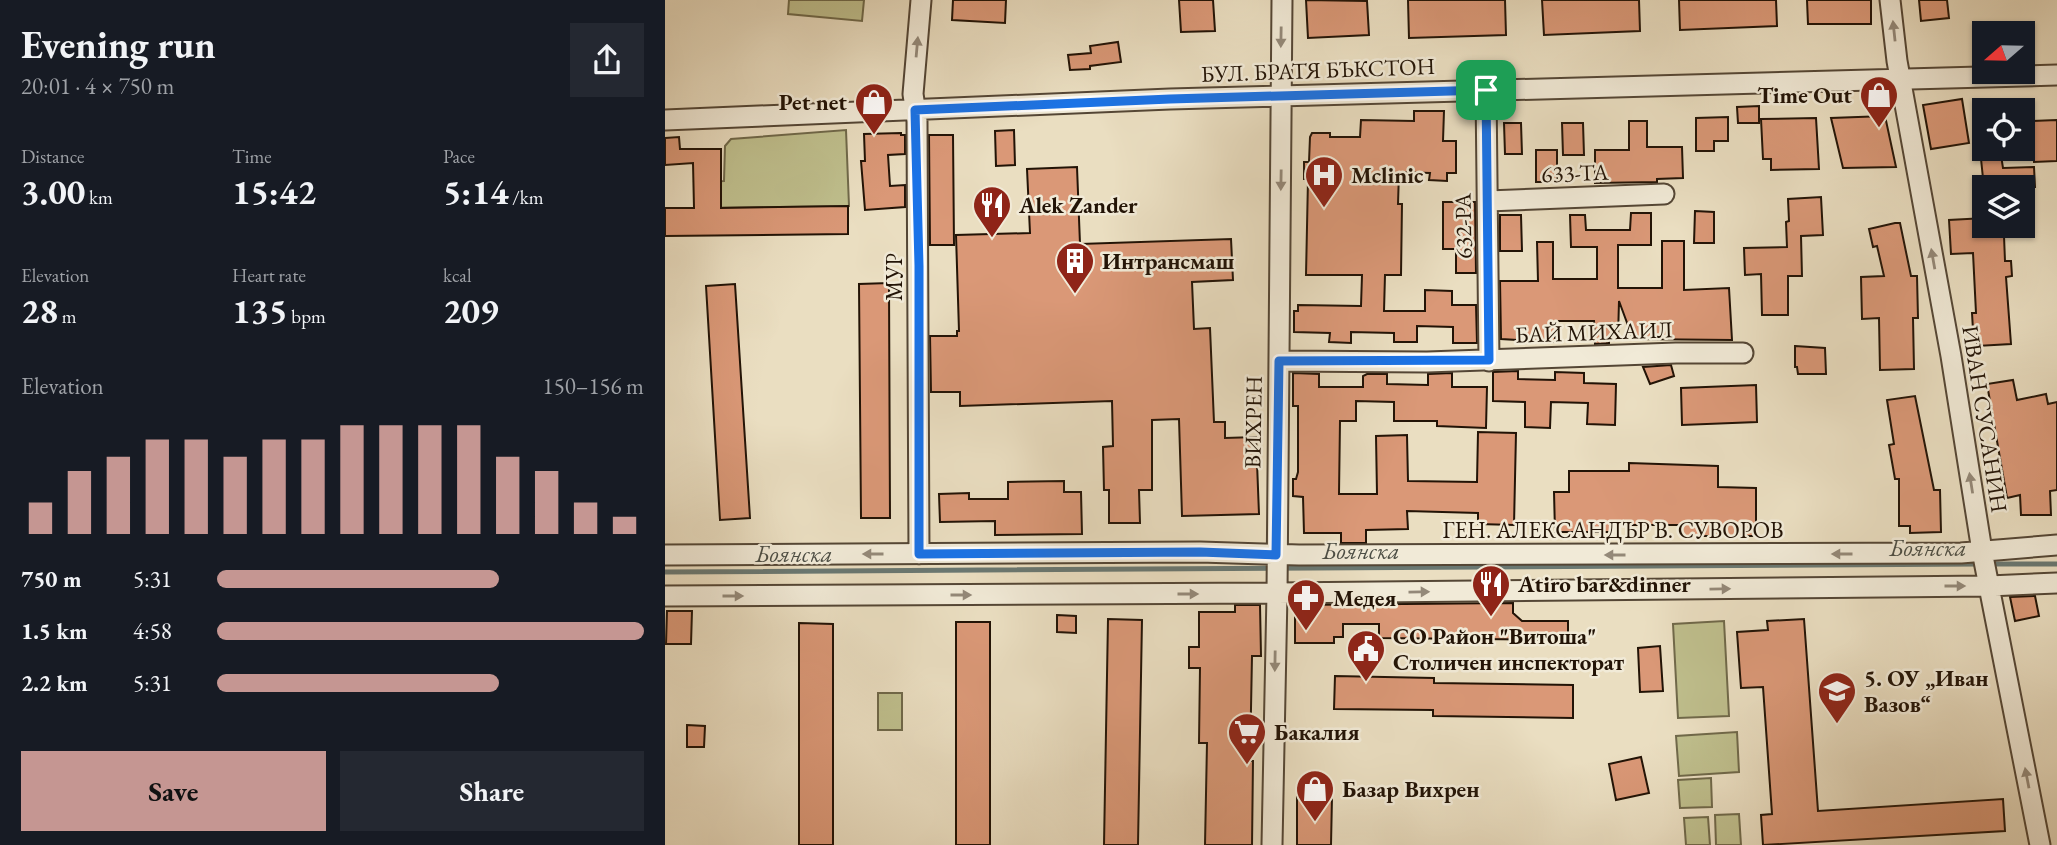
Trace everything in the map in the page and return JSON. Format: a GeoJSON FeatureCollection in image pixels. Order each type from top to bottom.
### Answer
{"type":"FeatureCollection","features":[{"type":"Feature","properties":{"kind":"street","name":"МУР"},"geometry":{"type":"LineString","coordinates":[[919,554],[919,266],[913,94],[921,0]]}},
{"type":"Feature","properties":{"kind":"street","name":"ВИХРЕН"},"geometry":{"type":"LineString","coordinates":[[1272,845],[1282,0]]}},
{"type":"Feature","properties":{"kind":"street","name":"ИВАН СУСАНИН"},"geometry":{"type":"LineString","coordinates":[[1890,0],[1901,79],[1951,356],[1982,551],[2040,845]]}},
{"type":"Feature","properties":{"kind":"street","name":"БУЛ. БРАТЯ БЪКСТОН"},"geometry":{"type":"LineString","coordinates":[[665,120],[1281,95],[2057,75]]}},
{"type":"Feature","properties":{"kind":"street","name":"632-РА"},"geometry":{"type":"LineString","coordinates":[[1486,90],[1489,360]]}},
{"type":"Feature","properties":{"kind":"street","name":"633-ТА"},"geometry":{"type":"LineString","coordinates":[[1488,201],[1664,194]]}},
{"type":"Feature","properties":{"kind":"street","name":"БАЙ МИХАИЛ"},"geometry":{"type":"LineString","coordinates":[[1279,361],[1489,360],[1743,353]]}},
{"type":"Feature","properties":{"kind":"street","name":"ГЕН. АЛЕКСАНДЪР В. СУВОРОВ"},"geometry":{"type":"LineString","coordinates":[[665,555],[1200,552],[1276,555],[1826,554],[1982,551],[2057,545]]}},
{"type":"Feature","properties":{"kind":"street"},"geometry":{"type":"LineString","coordinates":[[665,596],[1277,593],[1989,586],[2057,583]]}},
{"type":"Feature","properties":{"kind":"green space"},"geometry":{"type":"Polygon","coordinates":[[[789,0],[864,0],[862,21],[788,14],[789,0]]]}},
{"type":"Feature","properties":{"kind":"green space"},"geometry":{"type":"Polygon","coordinates":[[[846,130],[849,206],[697,208],[694,182],[724,181],[725,146],[731,139],[846,130]]]}},
{"type":"Feature","properties":{"kind":"green space"},"geometry":{"type":"Polygon","coordinates":[[[1724,621],[1729,716],[1678,718],[1673,624],[1724,621]]]}},
{"type":"Feature","properties":{"kind":"green space"},"geometry":{"type":"Polygon","coordinates":[[[878,693],[902,693],[902,730],[878,730],[878,693]]]}},
{"type":"Feature","properties":{"kind":"green space"},"geometry":{"type":"Polygon","coordinates":[[[1737,732],[1739,772],[1679,776],[1676,736],[1737,732]]]}},
{"type":"Feature","properties":{"kind":"green space"},"geometry":{"type":"Polygon","coordinates":[[[1711,778],[1712,807],[1680,808],[1678,780],[1711,778]]]}},
{"type":"Feature","properties":{"kind":"green space"},"geometry":{"type":"Polygon","coordinates":[[[1739,814],[1741,845],[1716,845],[1715,815],[1739,814]]]}},
{"type":"Feature","properties":{"kind":"green space"},"geometry":{"type":"Polygon","coordinates":[[[1708,817],[1710,845],[1686,845],[1684,818],[1708,817]]]}},
{"type":"Feature","properties":{"kind":"building"},"geometry":{"type":"Polygon","coordinates":[[[953,0],[1006,0],[1005,23],[952,20],[953,0]]]}},
{"type":"Feature","properties":{"kind":"building"},"geometry":{"type":"Polygon","coordinates":[[[1179,0],[1213,0],[1215,31],[1181,32],[1179,0]]]}},
{"type":"Feature","properties":{"kind":"building"},"geometry":{"type":"Polygon","coordinates":[[[1306,0],[1367,1],[1369,35],[1308,38],[1306,0]]]}},
{"type":"Feature","properties":{"kind":"building"},"geometry":{"type":"Polygon","coordinates":[[[1408,0],[1505,0],[1506,35],[1409,38],[1408,0]]]}},
{"type":"Feature","properties":{"kind":"building"},"geometry":{"type":"Polygon","coordinates":[[[1542,0],[1639,0],[1640,31],[1544,35],[1542,0]]]}},
{"type":"Feature","properties":{"kind":"building"},"geometry":{"type":"Polygon","coordinates":[[[1679,0],[1776,0],[1777,26],[1680,30],[1679,0]]]}},
{"type":"Feature","properties":{"kind":"building"},"geometry":{"type":"Polygon","coordinates":[[[1807,0],[1871,0],[1871,24],[1808,24],[1807,0]]]}},
{"type":"Feature","properties":{"kind":"building"},"geometry":{"type":"Polygon","coordinates":[[[1919,0],[1947,0],[1949,18],[1921,21],[1919,0]]]}},
{"type":"Feature","properties":{"kind":"building"},"geometry":{"type":"Polygon","coordinates":[[[1118,42],[1121,62],[1090,66],[1090,69],[1070,70],[1068,55],[1091,53],[1090,46],[1118,42]]]}},
{"type":"Feature","properties":{"kind":"building"},"geometry":{"type":"Polygon","coordinates":[[[1962,99],[1969,143],[1931,149],[1923,105],[1962,99]]]}},
{"type":"Feature","properties":{"kind":"building"},"geometry":{"type":"Polygon","coordinates":[[[1759,106],[1759,123],[1738,123],[1737,107],[1759,106]]]}},
{"type":"Feature","properties":{"kind":"building"},"geometry":{"type":"Polygon","coordinates":[[[1414,111],[1444,111],[1443,141],[1456,141],[1456,173],[1447,173],[1447,181],[1429,180],[1430,173],[1399,172],[1398,204],[1402,204],[1401,275],[1385,275],[1384,311],[1425,311],[1425,290],[1452,291],[1452,305],[1476,305],[1477,343],[1453,343],[1453,327],[1417,326],[1417,342],[1394,342],[1394,333],[1351,332],[1351,343],[1329,342],[1330,333],[1294,332],[1294,311],[1298,311],[1298,305],[1361,306],[1362,275],[1306,275],[1308,179],[1304,179],[1304,162],[1309,162],[1312,133],[1330,133],[1330,137],[1360,137],[1361,120],[1414,121],[1414,111]]]}},
{"type":"Feature","properties":{"kind":"building"},"geometry":{"type":"Polygon","coordinates":[[[1885,116],[1896,167],[1843,168],[1831,118],[1885,116]]]}},
{"type":"Feature","properties":{"kind":"building"},"geometry":{"type":"Polygon","coordinates":[[[1728,117],[1728,141],[1714,141],[1714,151],[1696,151],[1696,118],[1728,117]]]}},
{"type":"Feature","properties":{"kind":"building"},"geometry":{"type":"Polygon","coordinates":[[[1816,118],[1819,169],[1771,170],[1771,159],[1763,159],[1761,119],[1816,118]]]}},
{"type":"Feature","properties":{"kind":"building"},"geometry":{"type":"Polygon","coordinates":[[[2057,120],[2057,161],[2034,162],[2035,121],[2057,120]]]}},
{"type":"Feature","properties":{"kind":"building"},"geometry":{"type":"Polygon","coordinates":[[[1629,121],[1647,121],[1647,147],[1682,147],[1683,178],[1657,179],[1657,182],[1595,183],[1595,150],[1629,150],[1629,121]]]}},
{"type":"Feature","properties":{"kind":"building"},"geometry":{"type":"Polygon","coordinates":[[[1504,123],[1521,123],[1522,154],[1505,154],[1504,123]]]}},
{"type":"Feature","properties":{"kind":"building"},"geometry":{"type":"Polygon","coordinates":[[[1562,123],[1583,123],[1584,155],[1563,155],[1562,123]]]}},
{"type":"Feature","properties":{"kind":"building"},"geometry":{"type":"Polygon","coordinates":[[[1014,130],[1015,165],[996,166],[995,131],[1014,130]]]}},
{"type":"Feature","properties":{"kind":"building"},"geometry":{"type":"Polygon","coordinates":[[[864,134],[905,135],[905,154],[888,155],[890,186],[905,185],[905,207],[865,210],[861,161],[865,161],[864,134]]]}},
{"type":"Feature","properties":{"kind":"building"},"geometry":{"type":"Polygon","coordinates":[[[929,135],[953,135],[954,245],[930,245],[929,135]]]}},
{"type":"Feature","properties":{"kind":"building"},"geometry":{"type":"Polygon","coordinates":[[[679,137],[680,149],[721,149],[721,208],[848,206],[848,234],[665,236],[665,208],[694,208],[693,163],[665,165],[665,138],[679,137]]]}},
{"type":"Feature","properties":{"kind":"building"},"geometry":{"type":"Polygon","coordinates":[[[1536,150],[1557,150],[1557,182],[1536,182],[1536,150]]]}},
{"type":"Feature","properties":{"kind":"building"},"geometry":{"type":"Polygon","coordinates":[[[1981,161],[2002,161],[2003,168],[2034,167],[2034,175],[1983,175],[1981,161]]]}},
{"type":"Feature","properties":{"kind":"building","name":"Интрансмаш"},"geometry":{"type":"Polygon","coordinates":[[[1077,167],[1080,244],[1231,239],[1233,280],[1192,282],[1194,329],[1210,328],[1214,422],[1225,422],[1225,438],[1256,437],[1259,514],[1182,516],[1179,419],[1152,420],[1152,490],[1139,490],[1140,523],[1109,523],[1109,490],[1104,490],[1103,447],[1113,446],[1112,401],[960,406],[960,392],[931,392],[930,336],[957,336],[959,331],[956,235],[1030,233],[1027,169],[1077,167]]]}},
{"type":"Feature","properties":{"kind":"building"},"geometry":{"type":"Polygon","coordinates":[[[1821,197],[1823,235],[1801,236],[1802,276],[1788,276],[1788,315],[1762,315],[1761,274],[1745,275],[1744,248],[1787,247],[1788,199],[1821,197]]]}},
{"type":"Feature","properties":{"kind":"building"},"geometry":{"type":"Polygon","coordinates":[[[1443,202],[1475,202],[1476,273],[1456,273],[1456,249],[1443,249],[1443,202]]]}},
{"type":"Feature","properties":{"kind":"building"},"geometry":{"type":"Polygon","coordinates":[[[1695,211],[1714,212],[1714,243],[1694,243],[1695,211]]]}},
{"type":"Feature","properties":{"kind":"building"},"geometry":{"type":"Polygon","coordinates":[[[1631,213],[1651,213],[1651,245],[1618,245],[1618,288],[1662,288],[1662,241],[1684,241],[1684,290],[1729,288],[1732,340],[1633,339],[1619,301],[1618,338],[1609,338],[1609,343],[1595,344],[1594,321],[1555,321],[1555,342],[1501,339],[1500,281],[1538,281],[1537,242],[1553,242],[1553,279],[1597,279],[1597,247],[1571,247],[1570,215],[1585,215],[1586,230],[1630,230],[1631,213]]]}},
{"type":"Feature","properties":{"kind":"building"},"geometry":{"type":"Polygon","coordinates":[[[1500,215],[1521,215],[1522,251],[1500,251],[1500,215]]]}},
{"type":"Feature","properties":{"kind":"building"},"geometry":{"type":"Polygon","coordinates":[[[1972,219],[1972,238],[2004,238],[2005,261],[2011,261],[2012,276],[2006,277],[2011,344],[1977,346],[1977,330],[1973,330],[1972,313],[1976,313],[1973,253],[1951,254],[1949,220],[1972,219]]]}},
{"type":"Feature","properties":{"kind":"building"},"geometry":{"type":"Polygon","coordinates":[[[1900,223],[1911,276],[1917,276],[1918,318],[1913,318],[1914,369],[1880,370],[1879,318],[1862,319],[1861,277],[1884,276],[1877,246],[1873,247],[1869,229],[1900,223]]]}},
{"type":"Feature","properties":{"kind":"building"},"geometry":{"type":"Polygon","coordinates":[[[889,283],[890,518],[861,518],[859,284],[889,283]]]}},
{"type":"Feature","properties":{"kind":"building"},"geometry":{"type":"Polygon","coordinates":[[[735,284],[750,518],[720,520],[706,286],[735,284]]]}},
{"type":"Feature","properties":{"kind":"building"},"geometry":{"type":"Polygon","coordinates":[[[1795,346],[1825,348],[1826,374],[1798,374],[1795,367],[1795,346]]]}},
{"type":"Feature","properties":{"kind":"building"},"geometry":{"type":"Polygon","coordinates":[[[1671,365],[1674,376],[1650,384],[1643,367],[1671,365]]]}},
{"type":"Feature","properties":{"kind":"building"},"geometry":{"type":"Polygon","coordinates":[[[1518,371],[1518,379],[1555,380],[1555,372],[1584,373],[1584,383],[1616,384],[1615,425],[1587,424],[1588,403],[1551,402],[1550,428],[1525,427],[1525,402],[1493,401],[1493,372],[1518,371]]]}},
{"type":"Feature","properties":{"kind":"building"},"geometry":{"type":"Polygon","coordinates":[[[1293,373],[1319,374],[1319,387],[1363,387],[1363,376],[1367,374],[1387,374],[1387,384],[1428,385],[1428,374],[1452,373],[1452,387],[1487,387],[1486,428],[1437,426],[1437,421],[1394,421],[1394,402],[1356,401],[1356,421],[1340,421],[1339,494],[1377,494],[1376,436],[1407,435],[1408,481],[1477,482],[1478,432],[1516,433],[1514,525],[1478,524],[1478,513],[1407,511],[1408,529],[1366,530],[1366,543],[1341,543],[1341,533],[1304,533],[1303,497],[1293,496],[1293,479],[1296,479],[1298,472],[1298,406],[1293,406],[1293,373]]]}},
{"type":"Feature","properties":{"kind":"building"},"geometry":{"type":"Polygon","coordinates":[[[2013,380],[2017,400],[2046,394],[2048,404],[2057,402],[2057,490],[2050,491],[2051,515],[2021,515],[2020,495],[2007,498],[1987,384],[2013,380]]]}},
{"type":"Feature","properties":{"kind":"building"},"geometry":{"type":"Polygon","coordinates":[[[1756,385],[1757,422],[1682,425],[1681,388],[1756,385]]]}},
{"type":"Feature","properties":{"kind":"building"},"geometry":{"type":"Polygon","coordinates":[[[1915,396],[1934,490],[1940,490],[1941,532],[1910,533],[1910,526],[1899,526],[1899,479],[1895,479],[1889,445],[1894,444],[1887,400],[1915,396]]]}},
{"type":"Feature","properties":{"kind":"building"},"geometry":{"type":"Polygon","coordinates":[[[1629,463],[1718,466],[1718,487],[1756,488],[1756,536],[1682,536],[1682,525],[1610,525],[1610,532],[1555,532],[1554,492],[1569,492],[1569,471],[1629,471],[1629,463]]]}},
{"type":"Feature","properties":{"kind":"building"},"geometry":{"type":"Polygon","coordinates":[[[1064,481],[1064,492],[1081,492],[1082,534],[995,535],[995,521],[940,522],[939,494],[969,493],[969,499],[1008,499],[1008,482],[1064,481]]]}},
{"type":"Feature","properties":{"kind":"building"},"geometry":{"type":"Polygon","coordinates":[[[2035,596],[2039,616],[2015,621],[2010,597],[2035,596]]]}},
{"type":"Feature","properties":{"kind":"building"},"geometry":{"type":"Polygon","coordinates":[[[1513,603],[1513,613],[1522,621],[1568,621],[1568,640],[1379,638],[1379,624],[1343,624],[1343,637],[1334,637],[1334,643],[1295,643],[1295,605],[1513,603]]]}},
{"type":"Feature","properties":{"kind":"building"},"geometry":{"type":"Polygon","coordinates":[[[1235,605],[1260,605],[1261,656],[1252,656],[1252,845],[1205,845],[1207,743],[1199,743],[1200,668],[1189,668],[1189,647],[1199,647],[1199,612],[1235,612],[1235,605]]]}},
{"type":"Feature","properties":{"kind":"building"},"geometry":{"type":"Polygon","coordinates":[[[667,611],[692,611],[691,644],[666,644],[667,611]]]}},
{"type":"Feature","properties":{"kind":"building"},"geometry":{"type":"Polygon","coordinates":[[[1057,615],[1076,616],[1076,633],[1057,632],[1057,615]]]}},
{"type":"Feature","properties":{"kind":"building"},"geometry":{"type":"Polygon","coordinates":[[[1108,619],[1142,620],[1138,845],[1104,845],[1108,619]]]}},
{"type":"Feature","properties":{"kind":"building"},"geometry":{"type":"Polygon","coordinates":[[[1804,619],[1818,811],[2003,799],[2005,831],[1763,845],[1761,815],[1772,814],[1763,687],[1741,688],[1737,632],[1768,630],[1767,621],[1804,619]]]}},
{"type":"Feature","properties":{"kind":"building"},"geometry":{"type":"Polygon","coordinates":[[[956,622],[990,622],[990,845],[956,845],[956,622]]]}},
{"type":"Feature","properties":{"kind":"building"},"geometry":{"type":"Polygon","coordinates":[[[799,623],[833,624],[833,845],[799,845],[799,623]]]}},
{"type":"Feature","properties":{"kind":"building"},"geometry":{"type":"Polygon","coordinates":[[[1660,646],[1663,691],[1640,692],[1638,648],[1660,646]]]}},
{"type":"Feature","properties":{"kind":"building"},"geometry":{"type":"Polygon","coordinates":[[[1335,676],[1434,678],[1434,683],[1573,685],[1573,718],[1433,716],[1433,710],[1334,709],[1335,676]]]}},
{"type":"Feature","properties":{"kind":"building"},"geometry":{"type":"Polygon","coordinates":[[[687,725],[705,726],[704,747],[687,747],[687,725]]]}},
{"type":"Feature","properties":{"kind":"building"},"geometry":{"type":"Polygon","coordinates":[[[1641,757],[1649,793],[1616,800],[1609,764],[1641,757]]]}},
{"type":"Feature","properties":{"kind":"building"},"geometry":{"type":"Polygon","coordinates":[[[1297,789],[1321,789],[1321,797],[1332,797],[1331,845],[1297,845],[1297,789]]]}},
{"type":"Feature","properties":{"kind":"waterway","name":"Боянска"},"geometry":{"type":"LineString","coordinates":[[665,572],[1980,564]]}},
{"type":"Feature","properties":{"kind":"waterway","name":"Боянска"},"geometry":{"type":"LineString","coordinates":[[1990,564],[2057,564]]}},
{"type":"Feature","properties":{"kind":"place","name":"Time Out"},"geometry":{"type":"Point","coordinates":[1879,129]}},
{"type":"Feature","properties":{"kind":"place","name":"Pet net"},"geometry":{"type":"Point","coordinates":[874,136]}},
{"type":"Feature","properties":{"kind":"place","name":"Mclinic"},"geometry":{"type":"Point","coordinates":[1324,209]}},
{"type":"Feature","properties":{"kind":"place","name":"Alek Zander"},"geometry":{"type":"Point","coordinates":[992,239]}},
{"type":"Feature","properties":{"kind":"place","name":"Интрансмаш"},"geometry":{"type":"Point","coordinates":[1075,295]}},
{"type":"Feature","properties":{"kind":"place","name":"Atiro bar&dinner"},"geometry":{"type":"Point","coordinates":[1491,618]}},
{"type":"Feature","properties":{"kind":"place","name":"Медея"},"geometry":{"type":"Point","coordinates":[1306,632]}},
{"type":"Feature","properties":{"kind":"place","name":"СО Район \"Витоша\" Столичен инспекторат"},"geometry":{"type":"Point","coordinates":[1366,683]}},
{"type":"Feature","properties":{"kind":"place","name":"5. ОУ „Иван Вазов“"},"geometry":{"type":"Point","coordinates":[1837,725]}},
{"type":"Feature","properties":{"kind":"place","name":"Бакалия"},"geometry":{"type":"Point","coordinates":[1247,766]}},
{"type":"Feature","properties":{"kind":"place","name":"Базар Вихрен"},"geometry":{"type":"Point","coordinates":[1315,823]}},
{"type":"Feature","properties":{"kind":"route"},"geometry":{"type":"LineString","coordinates":[[1486,90],[1489,360],[1279,361],[1276,555],[1200,552],[919,554],[919,266],[915,110],[1486,90]]}}]}
